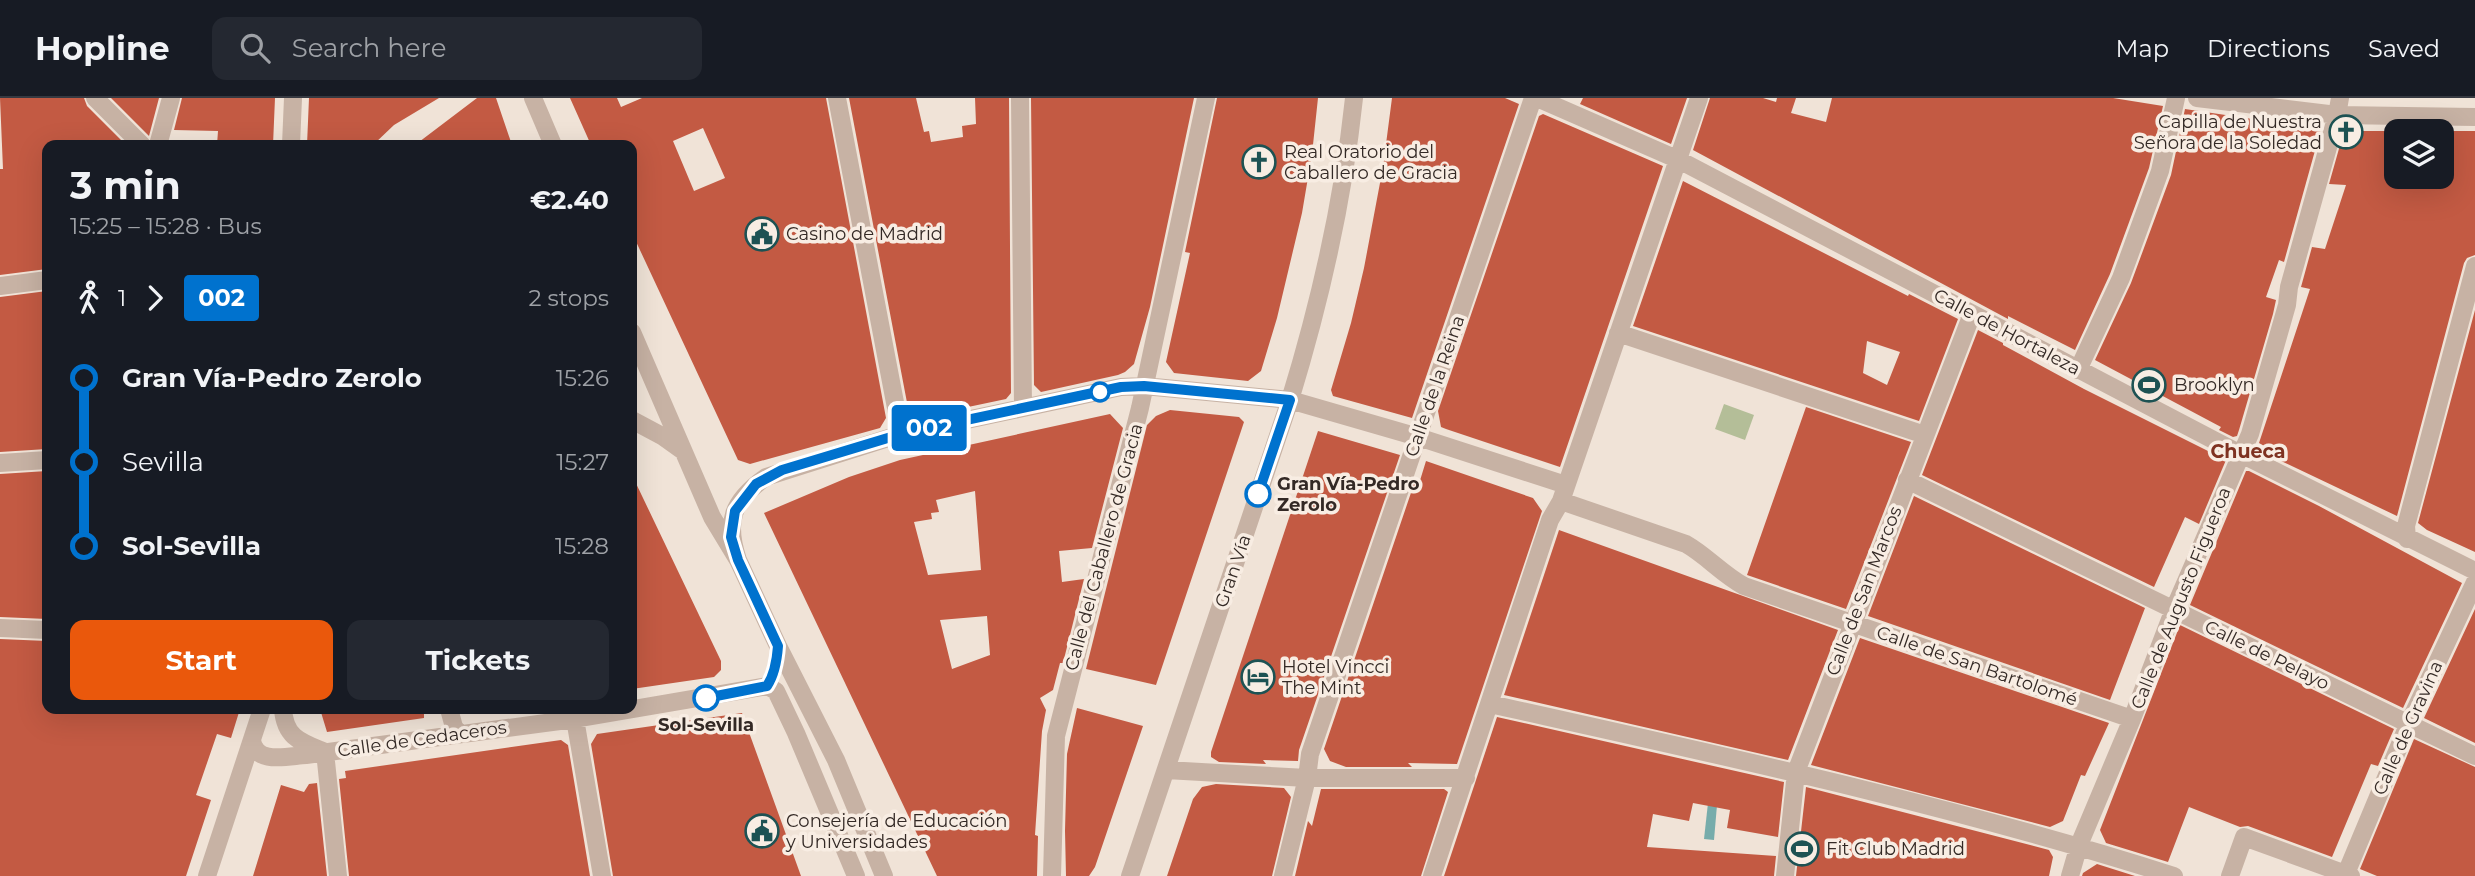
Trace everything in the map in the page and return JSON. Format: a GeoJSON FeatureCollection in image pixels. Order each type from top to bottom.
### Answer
{"type":"FeatureCollection","features":[{"type":"Feature","properties":{"kind":"street"},"geometry":{"type":"LineString","coordinates":[[96,98],[137,140]]}},
{"type":"Feature","properties":{"kind":"street"},"geometry":{"type":"LineString","coordinates":[[159,140],[171,98]]}},
{"type":"Feature","properties":{"kind":"street"},"geometry":{"type":"LineString","coordinates":[[291,140],[293,98]]}},
{"type":"Feature","properties":{"kind":"street"},"geometry":{"type":"LineString","coordinates":[[533,98],[551,140]]}},
{"type":"Feature","properties":{"kind":"street"},"geometry":{"type":"LineString","coordinates":[[837,98],[901,434]]}},
{"type":"Feature","properties":{"kind":"street"},"geometry":{"type":"LineString","coordinates":[[1020,98],[1023,408]]}},
{"type":"Feature","properties":{"kind":"street","name":"Calle del Caballero de Gracia"},"geometry":{"type":"LineString","coordinates":[[1052,876],[1056,736],[1144,386],[1206,98]]}},
{"type":"Feature","properties":{"kind":"street","name":"Gran Vía"},"geometry":{"type":"LineString","coordinates":[[1130,876],[1313,325],[1343,188],[1354,98]]}},
{"type":"Feature","properties":{"kind":"street","name":"Calle de Hortaleza"},"geometry":{"type":"LineString","coordinates":[[1535,98],[1679,160],[2078,370],[2407,539],[2475,571]]}},
{"type":"Feature","properties":{"kind":"street","name":"Calle de la Reina"},"geometry":{"type":"LineString","coordinates":[[1283,876],[1307,778],[1310,754],[1535,98]]}},
{"type":"Feature","properties":{"kind":"street"},"geometry":{"type":"LineString","coordinates":[[1432,876],[1550,520],[1563,493],[1699,98]]}},
{"type":"Feature","properties":{"kind":"street"},"geometry":{"type":"LineString","coordinates":[[2078,370],[2121,278],[2160,171],[2176,98]]}},
{"type":"Feature","properties":{"kind":"street"},"geometry":{"type":"LineString","coordinates":[[2197,98],[2475,117]]}},
{"type":"Feature","properties":{"kind":"street","name":"Calle de Augusto Figueroa"},"geometry":{"type":"LineString","coordinates":[[2070,876],[2079,845],[2132,719],[2174,609],[2250,434],[2284,318],[2289,287],[2338,107]]}},
{"type":"Feature","properties":{"kind":"street"},"geometry":{"type":"LineString","coordinates":[[2407,539],[2406,526],[2475,266]]}},
{"type":"Feature","properties":{"kind":"street"},"geometry":{"type":"LineString","coordinates":[[0,286],[42,281]]}},
{"type":"Feature","properties":{"kind":"street","name":"Calle de San Marcos"},"geometry":{"type":"LineString","coordinates":[[1785,876],[1796,772],[1972,314]]}},
{"type":"Feature","properties":{"kind":"street"},"geometry":{"type":"LineString","coordinates":[[1618,333],[1925,435]]}},
{"type":"Feature","properties":{"kind":"street"},"geometry":{"type":"LineString","coordinates":[[637,344],[712,517],[738,560],[836,760],[884,876]]}},
{"type":"Feature","properties":{"kind":"street","name":"Calle de San Bartolomé"},"geometry":{"type":"LineString","coordinates":[[738,560],[731,537],[735,511],[756,484],[782,470],[901,434],[1121,387],[1144,386],[1290,400],[1418,436],[1563,493],[1686,544],[1699,551],[1726,576],[1744,586],[2132,719]]}},
{"type":"Feature","properties":{"kind":"street"},"geometry":{"type":"LineString","coordinates":[[637,423],[683,451]]}},
{"type":"Feature","properties":{"kind":"street"},"geometry":{"type":"LineString","coordinates":[[0,463],[42,460]]}},
{"type":"Feature","properties":{"kind":"street","name":"Calle de Pelayo"},"geometry":{"type":"LineString","coordinates":[[1907,480],[2475,757]]}},
{"type":"Feature","properties":{"kind":"street","name":"Calle de Gravina"},"geometry":{"type":"LineString","coordinates":[[2347,876],[2409,724],[2475,582]]}},
{"type":"Feature","properties":{"kind":"street"},"geometry":{"type":"LineString","coordinates":[[0,628],[42,630]]}},
{"type":"Feature","properties":{"kind":"street"},"geometry":{"type":"LineString","coordinates":[[778,646],[777,661],[761,687],[776,691],[856,876]]}},
{"type":"Feature","properties":{"kind":"street","name":"Calle de Cedaceros"},"geometry":{"type":"LineString","coordinates":[[637,708],[761,687]]}},
{"type":"Feature","properties":{"kind":"street"},"geometry":{"type":"LineString","coordinates":[[1490,704],[1796,772],[2079,845],[2169,874]]}},
{"type":"Feature","properties":{"kind":"street"},"geometry":{"type":"LineString","coordinates":[[207,876],[260,714]]}},
{"type":"Feature","properties":{"kind":"street"},"geometry":{"type":"LineString","coordinates":[[283,714],[288,731],[296,738],[325,752],[338,876]]}},
{"type":"Feature","properties":{"kind":"street"},"geometry":{"type":"LineString","coordinates":[[450,714],[454,727],[460,734]]}},
{"type":"Feature","properties":{"kind":"street","name":"Calle de Cedaceros"},"geometry":{"type":"LineString","coordinates":[[252,740],[255,751],[261,756],[325,752],[604,714]]}},
{"type":"Feature","properties":{"kind":"street"},"geometry":{"type":"LineString","coordinates":[[575,719],[602,876]]}},
{"type":"Feature","properties":{"kind":"street"},"geometry":{"type":"LineString","coordinates":[[1166,770],[1307,778],[1466,778]]}},
{"type":"Feature","properties":{"kind":"street"},"geometry":{"type":"LineString","coordinates":[[2230,876],[2244,837],[2347,876]]}},
{"type":"Feature","properties":{"kind":"green space"},"geometry":{"type":"Polygon","coordinates":[[[1724,404],[1754,415],[1745,440],[1715,429],[1724,404]]]}},
{"type":"Feature","properties":{"kind":"water"},"geometry":{"type":"Polygon","coordinates":[[[1708,803],[1717,805],[1714,840],[1704,839],[1708,803]]]}},
{"type":"Feature","properties":{"kind":"building"},"geometry":{"type":"Polygon","coordinates":[[[0,98],[84,98],[87,106],[121,140],[42,140],[42,270],[0,275],[0,169],[3,169],[0,98]]]}},
{"type":"Feature","properties":{"kind":"building"},"geometry":{"type":"Polygon","coordinates":[[[111,98],[159,98],[149,136],[111,98]]]}},
{"type":"Feature","properties":{"kind":"building"},"geometry":{"type":"Polygon","coordinates":[[[182,98],[275,98],[273,140],[217,140],[218,131],[174,130],[182,98]]]}},
{"type":"Feature","properties":{"kind":"building"},"geometry":{"type":"Polygon","coordinates":[[[309,98],[439,98],[394,125],[378,140],[307,140],[309,98]]]}},
{"type":"Feature","properties":{"kind":"building"},"geometry":{"type":"Polygon","coordinates":[[[477,98],[496,98],[510,140],[422,140],[477,98]]]}},
{"type":"Feature","properties":{"kind":"building"},"geometry":{"type":"Polygon","coordinates":[[[570,98],[617,98],[621,107],[642,98],[826,98],[886,418],[880,428],[750,464],[738,460],[637,244],[637,140],[589,140],[570,98]],[[703,128],[673,141],[694,191],[725,178],[703,128]]]}},
{"type":"Feature","properties":{"kind":"building"},"geometry":{"type":"Polygon","coordinates":[[[849,98],[916,98],[924,132],[929,131],[931,142],[963,137],[962,126],[976,124],[975,98],[1009,98],[1011,393],[1006,399],[916,418],[909,413],[849,98]]]}},
{"type":"Feature","properties":{"kind":"building"},"geometry":{"type":"Polygon","coordinates":[[[1031,98],[1194,98],[1150,307],[1134,364],[1118,375],[1041,392],[1034,385],[1031,98]]]}},
{"type":"Feature","properties":{"kind":"building"},"geometry":{"type":"Polygon","coordinates":[[[1217,98],[1318,98],[1302,213],[1277,318],[1261,371],[1248,381],[1174,373],[1166,362],[1190,253],[1185,252],[1217,98]]]}},
{"type":"Feature","properties":{"kind":"building"},"geometry":{"type":"Polygon","coordinates":[[[1392,98],[1505,98],[1519,104],[1412,418],[1333,396],[1331,390],[1364,268],[1383,167],[1392,98]]]}},
{"type":"Feature","properties":{"kind":"building"},"geometry":{"type":"Polygon","coordinates":[[[1583,98],[1687,98],[1671,144],[1580,104],[1583,98]]]}},
{"type":"Feature","properties":{"kind":"building"},"geometry":{"type":"Polygon","coordinates":[[[1710,98],[1763,98],[1776,102],[1777,98],[1796,98],[1791,113],[1826,122],[1832,98],[2113,98],[2163,106],[2149,168],[2110,274],[2075,350],[2008,316],[2008,319],[1693,150],[1710,98]]]}},
{"type":"Feature","properties":{"kind":"building"},"geometry":{"type":"Polygon","coordinates":[[[2185,109],[2321,129],[2284,262],[2279,260],[2266,297],[2276,300],[2273,314],[2239,430],[2237,436],[2233,437],[2219,430],[2221,427],[2095,360],[2131,283],[2171,175],[2185,109]]]}},
{"type":"Feature","properties":{"kind":"building"},"geometry":{"type":"Polygon","coordinates":[[[1543,114],[1663,166],[1560,467],[1441,427],[1438,411],[1539,116],[1543,114]]]}},
{"type":"Feature","properties":{"kind":"building"},"geometry":{"type":"Polygon","coordinates":[[[2344,131],[2384,131],[2384,189],[2454,189],[2454,131],[2475,131],[2475,255],[2467,258],[2464,263],[2397,516],[2279,460],[2285,458],[2259,443],[2310,289],[2301,287],[2312,247],[2325,249],[2346,185],[2329,184],[2344,131]]]}},
{"type":"Feature","properties":{"kind":"building"},"geometry":{"type":"Polygon","coordinates":[[[1683,181],[1958,319],[1919,421],[1633,326],[1683,181]],[[1867,341],[1863,373],[1887,385],[1900,352],[1867,341]]]}},
{"type":"Feature","properties":{"kind":"building"},"geometry":{"type":"Polygon","coordinates":[[[42,292],[42,449],[0,452],[0,297],[42,292]]]}},
{"type":"Feature","properties":{"kind":"building"},"geometry":{"type":"Polygon","coordinates":[[[2475,310],[2475,552],[2427,530],[2418,523],[2475,310]]]}},
{"type":"Feature","properties":{"kind":"building"},"geometry":{"type":"Polygon","coordinates":[[[1978,330],[2084,389],[2226,460],[2199,524],[2185,517],[2154,587],[1922,475],[1978,330]]]}},
{"type":"Feature","properties":{"kind":"building"},"geometry":{"type":"Polygon","coordinates":[[[1806,407],[1911,442],[1846,609],[1747,575],[1806,407]]]}},
{"type":"Feature","properties":{"kind":"building"},"geometry":{"type":"Polygon","coordinates":[[[1170,410],[1239,417],[1244,422],[1156,685],[1086,669],[1147,425],[1156,416],[1170,410]]]}},
{"type":"Feature","properties":{"kind":"building"},"geometry":{"type":"Polygon","coordinates":[[[1110,414],[1123,428],[1092,548],[1059,551],[1062,582],[1084,579],[1063,663],[1060,663],[1053,690],[1040,698],[1046,710],[1042,731],[1035,835],[1038,836],[1037,876],[937,876],[764,513],[849,477],[900,460],[1110,414]],[[975,491],[936,500],[939,512],[931,513],[932,519],[914,522],[928,575],[981,570],[975,491]],[[987,616],[940,620],[952,669],[990,655],[987,616]]]}},
{"type":"Feature","properties":{"kind":"building"},"geometry":{"type":"Polygon","coordinates":[[[1318,431],[1400,455],[1299,750],[1298,761],[1263,760],[1266,764],[1219,762],[1211,757],[1211,752],[1318,431]]]}},
{"type":"Feature","properties":{"kind":"building"},"geometry":{"type":"Polygon","coordinates":[[[1426,461],[1533,498],[1542,511],[1457,764],[1408,763],[1412,767],[1346,767],[1330,761],[1324,749],[1415,481],[1418,487],[1426,461]]]}},
{"type":"Feature","properties":{"kind":"building"},"geometry":{"type":"Polygon","coordinates":[[[42,471],[42,619],[0,617],[0,474],[42,471]]]}},
{"type":"Feature","properties":{"kind":"building"},"geometry":{"type":"Polygon","coordinates":[[[2246,471],[2319,506],[2462,583],[2403,708],[2190,605],[2246,471]]]}},
{"type":"Feature","properties":{"kind":"building"},"geometry":{"type":"Polygon","coordinates":[[[637,485],[721,661],[721,670],[714,677],[637,688],[637,485]]]}},
{"type":"Feature","properties":{"kind":"building"},"geometry":{"type":"Polygon","coordinates":[[[1914,496],[2145,608],[2110,700],[1868,616],[1914,496]]]}},
{"type":"Feature","properties":{"kind":"building"},"geometry":{"type":"Polygon","coordinates":[[[1559,530],[1838,630],[1788,760],[1504,695],[1559,530]]]}},
{"type":"Feature","properties":{"kind":"building"},"geometry":{"type":"Polygon","coordinates":[[[2475,609],[2475,743],[2424,718],[2475,609]]]}},
{"type":"Feature","properties":{"kind":"building"},"geometry":{"type":"Polygon","coordinates":[[[2180,625],[2394,729],[2378,766],[2371,764],[2332,857],[2189,807],[2168,862],[2106,843],[2100,830],[2180,625]]]}},
{"type":"Feature","properties":{"kind":"building"},"geometry":{"type":"Polygon","coordinates":[[[1860,638],[2109,723],[2085,776],[2081,775],[2063,821],[2050,827],[1811,765],[1860,638]]]}},
{"type":"Feature","properties":{"kind":"building"},"geometry":{"type":"Polygon","coordinates":[[[0,639],[42,641],[42,714],[238,714],[231,738],[217,734],[196,795],[211,800],[186,876],[0,876],[0,639]]]}},
{"type":"Feature","properties":{"kind":"building"},"geometry":{"type":"Polygon","coordinates":[[[1077,708],[1143,726],[1095,867],[1089,876],[1066,876],[1067,754],[1077,708]]]}},
{"type":"Feature","properties":{"kind":"building"},"geometry":{"type":"Polygon","coordinates":[[[742,713],[801,876],[613,876],[591,744],[597,734],[742,713]]]}},
{"type":"Feature","properties":{"kind":"building"},"geometry":{"type":"Polygon","coordinates":[[[322,714],[424,714],[424,718],[327,732],[322,714]]]}},
{"type":"Feature","properties":{"kind":"building"},"geometry":{"type":"Polygon","coordinates":[[[1497,717],[1784,782],[1778,837],[1727,828],[1730,810],[1693,803],[1689,821],[1653,814],[1647,847],[1776,856],[1774,876],[1444,876],[1497,717]]]}},
{"type":"Feature","properties":{"kind":"building"},"geometry":{"type":"Polygon","coordinates":[[[2414,739],[2475,767],[2475,876],[2377,876],[2360,869],[2414,739]]]}},
{"type":"Feature","properties":{"kind":"building"},"geometry":{"type":"Polygon","coordinates":[[[561,740],[568,745],[590,876],[349,876],[339,779],[346,778],[345,771],[561,740]]]}},
{"type":"Feature","properties":{"kind":"building"},"geometry":{"type":"Polygon","coordinates":[[[317,783],[327,876],[253,876],[281,785],[304,792],[309,784],[317,783]]]}},
{"type":"Feature","properties":{"kind":"building"},"geometry":{"type":"Polygon","coordinates":[[[1216,784],[1284,788],[1291,797],[1272,876],[1167,876],[1193,799],[1202,787],[1216,784]]]}},
{"type":"Feature","properties":{"kind":"building"},"geometry":{"type":"Polygon","coordinates":[[[1806,787],[2049,850],[2053,857],[2049,876],[1796,876],[1806,787]]]}},
{"type":"Feature","properties":{"kind":"building"},"geometry":{"type":"Polygon","coordinates":[[[1321,789],[1444,789],[1448,792],[1421,876],[1295,876],[1308,821],[1312,826],[1321,789]]]}},
{"type":"Feature","properties":{"kind":"building"},"geometry":{"type":"Polygon","coordinates":[[[2097,864],[2135,876],[2082,876],[2097,864]]]}},
{"type":"Feature","properties":{"kind":"bus line","name":"002"},"geometry":{"type":"LineString","coordinates":[[706,698],[767,686],[771,680],[778,646],[738,560],[731,537],[738,504],[756,484],[782,470],[901,434],[1121,387],[1144,386],[1290,400],[1258,494]]}},
{"type":"Feature","properties":{"kind":"place","name":"Capilla de Nuestra Señora de la Soledad"},"geometry":{"type":"Point","coordinates":[2346,132]}},
{"type":"Feature","properties":{"kind":"place","name":"Real Oratorio del Caballero de Gracia"},"geometry":{"type":"Point","coordinates":[1259,162]}},
{"type":"Feature","properties":{"kind":"place","name":"Casino de Madrid"},"geometry":{"type":"Point","coordinates":[762,234]}},
{"type":"Feature","properties":{"kind":"place","name":"Brooklyn"},"geometry":{"type":"Point","coordinates":[2149,385]}},
{"type":"Feature","properties":{"kind":"place","name":"Gran Vía-Pedro Zerolo"},"geometry":{"type":"Point","coordinates":[1258,494]}},
{"type":"Feature","properties":{"kind":"place","name":"Hotel Vincci The Mint"},"geometry":{"type":"Point","coordinates":[1258,677]}},
{"type":"Feature","properties":{"kind":"place","name":"Sol-Sevilla"},"geometry":{"type":"Point","coordinates":[706,698]}},
{"type":"Feature","properties":{"kind":"place","name":"Consejería de Educación y Universidades"},"geometry":{"type":"Point","coordinates":[762,831]}},
{"type":"Feature","properties":{"kind":"place","name":"Fit Club Madrid"},"geometry":{"type":"Point","coordinates":[1802,849]}},
{"type":"Feature","properties":{"kind":"district","name":"Chueca"},"geometry":{"type":"Point","coordinates":[2248,451]}}]}
